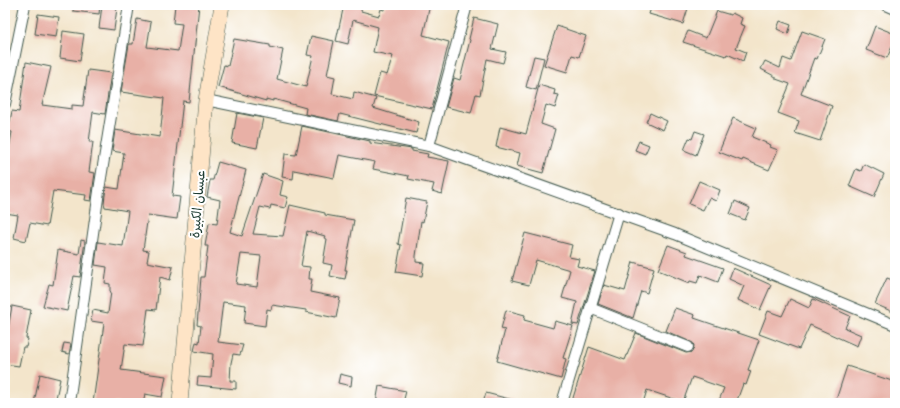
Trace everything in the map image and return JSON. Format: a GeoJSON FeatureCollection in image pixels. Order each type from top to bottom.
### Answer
{"type":"FeatureCollection","features":[{"type":"Feature","properties":{"kind":"main road","name":"عبسان الكبيرة"},"geometry":{"type":"LineString","coordinates":[[180,403],[206,100],[222,5]]}},
{"type":"Feature","properties":{"kind":"street"},"geometry":{"type":"LineString","coordinates":[[5,104],[24,5]]}},
{"type":"Feature","properties":{"kind":"street"},"geometry":{"type":"LineString","coordinates":[[69,403],[100,184],[129,5]]}},
{"type":"Feature","properties":{"kind":"street"},"geometry":{"type":"LineString","coordinates":[[429,146],[467,5]]}},
{"type":"Feature","properties":{"kind":"street"},"geometry":{"type":"LineString","coordinates":[[886,5],[895,9]]}},
{"type":"Feature","properties":{"kind":"street"},"geometry":{"type":"LineString","coordinates":[[206,100],[429,146],[675,234],[894,321]]}},
{"type":"Feature","properties":{"kind":"street"},"geometry":{"type":"LineString","coordinates":[[562,403],[619,213]]}},
{"type":"Feature","properties":{"kind":"street"},"geometry":{"type":"LineString","coordinates":[[590,308],[688,347]]}},
{"type":"Feature","properties":{"kind":"building"},"geometry":{"type":"Polygon","coordinates":[[[73,5],[100,5],[99,14],[73,11],[73,5]]]}},
{"type":"Feature","properties":{"kind":"building"},"geometry":{"type":"Polygon","coordinates":[[[175,5],[199,5],[189,102],[183,101],[172,196],[180,197],[177,219],[148,215],[143,250],[149,251],[147,262],[173,267],[170,280],[160,277],[156,310],[148,309],[143,346],[125,344],[121,370],[166,376],[162,397],[145,394],[143,403],[93,403],[104,323],[91,321],[93,310],[108,313],[111,292],[110,284],[105,283],[107,267],[95,265],[98,242],[123,246],[128,211],[105,207],[104,203],[106,187],[119,189],[124,153],[112,151],[115,130],[160,137],[164,98],[121,92],[129,44],[133,44],[137,19],[151,22],[147,47],[178,51],[182,24],[173,23],[175,5]]]}},
{"type":"Feature","properties":{"kind":"building"},"geometry":{"type":"Polygon","coordinates":[[[344,5],[362,5],[361,11],[379,16],[381,9],[384,10],[385,5],[430,5],[423,35],[449,42],[432,109],[374,96],[380,73],[387,75],[393,56],[373,52],[378,27],[353,20],[348,44],[336,41],[344,5]]]}},
{"type":"Feature","properties":{"kind":"building"},"geometry":{"type":"Polygon","coordinates":[[[652,5],[689,5],[683,24],[649,14],[652,5]]]}},
{"type":"Feature","properties":{"kind":"building"},"geometry":{"type":"Polygon","coordinates":[[[102,6],[117,8],[114,30],[99,28],[102,6]]]}},
{"type":"Feature","properties":{"kind":"building"},"geometry":{"type":"Polygon","coordinates":[[[717,11],[731,15],[732,13],[742,18],[740,24],[745,26],[736,48],[746,52],[743,61],[727,54],[726,56],[683,42],[688,31],[706,38],[717,11]]]}},
{"type":"Feature","properties":{"kind":"building"},"geometry":{"type":"Polygon","coordinates":[[[38,14],[59,17],[56,37],[35,34],[38,14]]]}},
{"type":"Feature","properties":{"kind":"building"},"geometry":{"type":"Polygon","coordinates":[[[474,18],[498,24],[492,49],[506,52],[503,63],[487,59],[480,95],[476,94],[471,113],[446,107],[454,78],[460,80],[474,18]]]}},
{"type":"Feature","properties":{"kind":"building"},"geometry":{"type":"Polygon","coordinates":[[[780,21],[791,25],[788,34],[777,29],[780,21]]]}},
{"type":"Feature","properties":{"kind":"building"},"geometry":{"type":"Polygon","coordinates":[[[557,26],[586,36],[579,57],[572,55],[567,72],[544,65],[557,26]]]}},
{"type":"Feature","properties":{"kind":"building"},"geometry":{"type":"Polygon","coordinates":[[[875,26],[895,34],[895,40],[887,58],[866,50],[875,26]]]}},
{"type":"Feature","properties":{"kind":"building"},"geometry":{"type":"Polygon","coordinates":[[[63,31],[84,34],[80,61],[60,58],[63,31]]]}},
{"type":"Feature","properties":{"kind":"building"},"geometry":{"type":"Polygon","coordinates":[[[802,31],[825,39],[817,59],[814,58],[801,94],[832,106],[820,141],[795,133],[799,121],[778,113],[790,84],[776,79],[776,77],[761,69],[765,61],[780,68],[783,58],[791,61],[802,31]]]}},
{"type":"Feature","properties":{"kind":"building"},"geometry":{"type":"Polygon","coordinates":[[[311,36],[334,41],[327,75],[335,77],[332,94],[353,99],[354,92],[376,98],[373,108],[419,122],[416,133],[340,114],[338,121],[305,114],[306,108],[273,99],[273,101],[266,99],[266,101],[218,87],[224,65],[228,66],[234,39],[270,45],[270,47],[283,50],[277,79],[306,87],[313,56],[307,55],[311,36]]]}},
{"type":"Feature","properties":{"kind":"building"},"geometry":{"type":"Polygon","coordinates":[[[534,56],[544,58],[536,90],[526,87],[534,56]]]}},
{"type":"Feature","properties":{"kind":"building"},"geometry":{"type":"Polygon","coordinates":[[[26,62],[51,67],[42,105],[72,109],[72,105],[83,106],[88,70],[111,73],[105,114],[93,112],[89,142],[93,142],[89,172],[95,173],[91,201],[85,200],[86,195],[53,191],[47,226],[30,223],[26,241],[14,238],[18,215],[5,213],[5,159],[7,160],[12,132],[8,131],[12,111],[19,112],[26,62]]]}},
{"type":"Feature","properties":{"kind":"building"},"geometry":{"type":"Polygon","coordinates":[[[539,85],[555,90],[554,94],[559,95],[555,108],[546,105],[541,124],[555,129],[543,173],[517,166],[520,153],[496,147],[500,127],[526,134],[539,85]]]}},
{"type":"Feature","properties":{"kind":"building"},"geometry":{"type":"Polygon","coordinates":[[[237,113],[263,118],[257,148],[232,143],[237,113]]]}},
{"type":"Feature","properties":{"kind":"building"},"geometry":{"type":"Polygon","coordinates":[[[650,113],[667,121],[663,130],[646,122],[650,113]]]}},
{"type":"Feature","properties":{"kind":"building"},"geometry":{"type":"Polygon","coordinates":[[[733,118],[756,128],[752,137],[771,145],[770,147],[778,150],[769,170],[743,159],[742,161],[719,152],[733,118]]]}},
{"type":"Feature","properties":{"kind":"building"},"geometry":{"type":"Polygon","coordinates":[[[302,126],[370,141],[370,143],[412,149],[412,151],[428,154],[427,157],[449,161],[442,194],[432,191],[434,184],[408,179],[409,176],[373,169],[375,162],[339,155],[334,178],[294,170],[293,179],[282,177],[285,154],[296,155],[302,126]]]}},
{"type":"Feature","properties":{"kind":"building"},"geometry":{"type":"Polygon","coordinates":[[[695,131],[704,134],[696,155],[684,150],[689,138],[692,139],[695,131]]]}},
{"type":"Feature","properties":{"kind":"building"},"geometry":{"type":"Polygon","coordinates":[[[639,141],[649,145],[645,154],[635,150],[639,141]]]}},
{"type":"Feature","properties":{"kind":"building"},"geometry":{"type":"Polygon","coordinates":[[[218,162],[246,170],[230,232],[242,236],[263,174],[283,181],[280,195],[288,197],[285,208],[271,205],[270,209],[260,207],[253,234],[283,236],[290,205],[325,213],[325,215],[354,220],[345,270],[347,270],[345,279],[330,276],[332,265],[323,263],[327,239],[324,238],[325,236],[307,231],[301,266],[310,267],[309,279],[312,279],[310,292],[340,298],[336,318],[306,312],[306,310],[272,305],[271,310],[267,309],[265,326],[244,323],[246,305],[223,302],[218,342],[243,345],[240,355],[233,354],[231,363],[230,381],[236,381],[236,389],[197,385],[198,377],[211,378],[213,354],[194,351],[196,342],[199,343],[201,326],[197,325],[201,277],[204,277],[208,246],[205,246],[209,223],[217,224],[220,200],[207,197],[210,180],[213,180],[218,162]],[[241,254],[236,284],[257,287],[261,256],[241,254]]]}},
{"type":"Feature","properties":{"kind":"building"},"geometry":{"type":"Polygon","coordinates":[[[864,164],[884,174],[874,197],[849,186],[856,169],[861,171],[864,164]]]}},
{"type":"Feature","properties":{"kind":"building"},"geometry":{"type":"Polygon","coordinates":[[[699,181],[720,190],[716,201],[709,198],[703,210],[689,204],[699,181]]]}},
{"type":"Feature","properties":{"kind":"building"},"geometry":{"type":"Polygon","coordinates":[[[406,198],[427,202],[423,222],[421,221],[416,256],[416,262],[424,263],[422,276],[396,272],[401,245],[398,244],[406,198]]]}},
{"type":"Feature","properties":{"kind":"building"},"geometry":{"type":"Polygon","coordinates":[[[735,201],[750,208],[745,220],[730,214],[735,201]]]}},
{"type":"Feature","properties":{"kind":"building"},"geometry":{"type":"Polygon","coordinates":[[[525,233],[572,245],[569,257],[579,259],[577,266],[595,271],[578,325],[572,324],[577,302],[562,298],[570,270],[536,260],[529,285],[512,281],[525,233]]]}},
{"type":"Feature","properties":{"kind":"building"},"geometry":{"type":"Polygon","coordinates":[[[81,240],[85,241],[80,277],[74,276],[67,311],[43,306],[49,284],[53,285],[58,250],[79,254],[81,240]]]}},
{"type":"Feature","properties":{"kind":"building"},"geometry":{"type":"Polygon","coordinates":[[[668,245],[687,252],[686,255],[723,268],[718,282],[700,275],[697,283],[690,281],[689,283],[658,270],[668,245]]]}},
{"type":"Feature","properties":{"kind":"building"},"geometry":{"type":"Polygon","coordinates":[[[633,262],[654,268],[647,293],[641,291],[633,318],[598,304],[604,285],[625,291],[633,262]]]}},
{"type":"Feature","properties":{"kind":"building"},"geometry":{"type":"Polygon","coordinates":[[[733,268],[771,285],[760,310],[738,300],[744,286],[729,279],[733,268]]]}},
{"type":"Feature","properties":{"kind":"building"},"geometry":{"type":"Polygon","coordinates":[[[887,278],[895,281],[895,306],[893,312],[875,304],[887,278]]]}},
{"type":"Feature","properties":{"kind":"building"},"geometry":{"type":"Polygon","coordinates":[[[790,299],[809,308],[813,299],[850,316],[845,328],[861,335],[857,346],[810,325],[799,349],[759,334],[768,311],[782,316],[790,299]]]}},
{"type":"Feature","properties":{"kind":"building"},"geometry":{"type":"Polygon","coordinates":[[[12,306],[31,310],[26,338],[28,339],[26,347],[23,347],[19,366],[5,364],[5,346],[12,306]]]}},
{"type":"Feature","properties":{"kind":"building"},"geometry":{"type":"Polygon","coordinates":[[[675,308],[695,315],[694,318],[759,340],[748,370],[751,371],[746,385],[743,384],[736,403],[718,403],[724,388],[692,377],[683,402],[647,390],[643,403],[578,403],[572,401],[589,347],[625,360],[636,333],[686,353],[692,352],[694,346],[693,343],[666,331],[675,308]]]}},
{"type":"Feature","properties":{"kind":"building"},"geometry":{"type":"Polygon","coordinates":[[[506,310],[525,315],[524,320],[553,328],[555,321],[573,326],[563,358],[566,359],[561,379],[497,361],[505,330],[501,329],[506,310]]]}},
{"type":"Feature","properties":{"kind":"building"},"geometry":{"type":"Polygon","coordinates":[[[64,343],[71,344],[69,354],[62,352],[64,343]]]}},
{"type":"Feature","properties":{"kind":"building"},"geometry":{"type":"Polygon","coordinates":[[[847,366],[895,382],[895,403],[835,403],[847,366]]]}},
{"type":"Feature","properties":{"kind":"building"},"geometry":{"type":"Polygon","coordinates":[[[40,374],[60,379],[55,403],[34,403],[40,374]]]}},
{"type":"Feature","properties":{"kind":"building"},"geometry":{"type":"Polygon","coordinates":[[[340,374],[352,377],[351,386],[338,383],[340,374]]]}},
{"type":"Feature","properties":{"kind":"building"},"geometry":{"type":"Polygon","coordinates":[[[379,386],[406,391],[403,403],[376,403],[379,386]]]}},
{"type":"Feature","properties":{"kind":"building"},"geometry":{"type":"Polygon","coordinates":[[[486,393],[513,400],[513,403],[483,403],[486,393]]]}}]}
